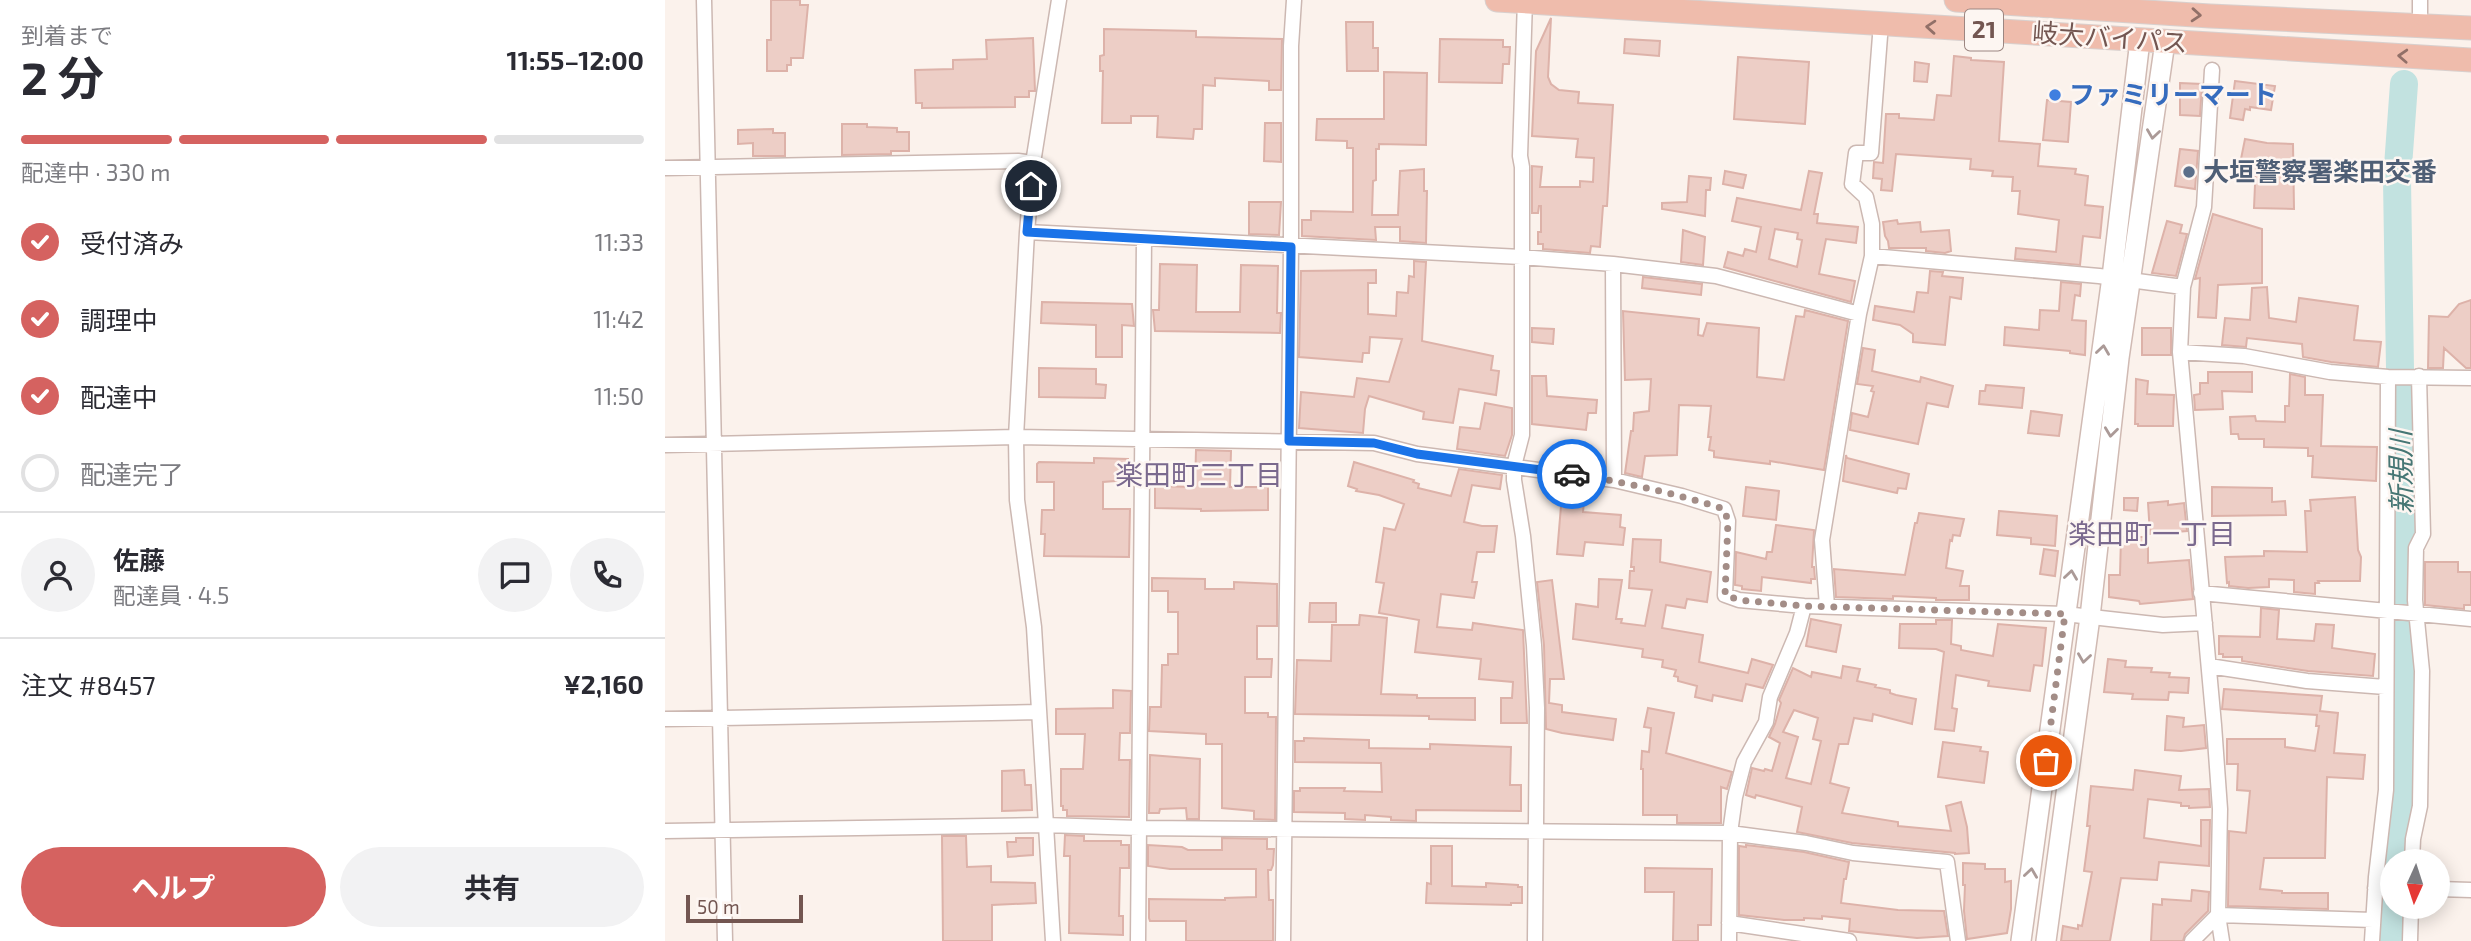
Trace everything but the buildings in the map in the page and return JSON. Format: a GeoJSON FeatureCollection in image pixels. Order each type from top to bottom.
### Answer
{"type":"FeatureCollection","features":[{"type":"Feature","properties":{"kind":"highway","name":"岐大バイパス"},"geometry":{"type":"LineString","coordinates":[[1497,0],[2471,60]]}},
{"type":"Feature","properties":{"kind":"highway","name":"岐大バイパス"},"geometry":{"type":"LineString","coordinates":[[1956,0],[2155,6],[2471,28]]}},
{"type":"Feature","properties":{"kind":"highway"},"geometry":{"type":"LineString","coordinates":[[2140,40],[2155,6]]}},
{"type":"Feature","properties":{"kind":"highway"},"geometry":{"type":"LineString","coordinates":[[2155,6],[2165,42]]}},
{"type":"Feature","properties":{"kind":"main road"},"geometry":{"type":"LineString","coordinates":[[2046,941],[2089,617],[2119,358],[2122,278],[2140,40]]}},
{"type":"Feature","properties":{"kind":"main road"},"geometry":{"type":"LineString","coordinates":[[2020,941],[2065,614],[2165,42]]}},
{"type":"Feature","properties":{"kind":"street"},"geometry":{"type":"LineString","coordinates":[[704,0],[725,941]]}},
{"type":"Feature","properties":{"kind":"street"},"geometry":{"type":"LineString","coordinates":[[1053,941],[1034,627],[1017,500],[1016,437],[1033,163],[1059,0]]}},
{"type":"Feature","properties":{"kind":"street"},"geometry":{"type":"LineString","coordinates":[[1283,941],[1291,46],[1294,0]]}},
{"type":"Feature","properties":{"kind":"street"},"geometry":{"type":"LineString","coordinates":[[2420,0],[2420,24]]}},
{"type":"Feature","properties":{"kind":"street"},"geometry":{"type":"LineString","coordinates":[[1525,1],[1520,156],[1523,167],[1522,435],[1514,467],[1514,480],[1523,536],[1534,645],[1537,708],[1535,941]]}},
{"type":"Feature","properties":{"kind":"street"},"geometry":{"type":"LineString","coordinates":[[1827,606],[1822,540],[1859,314],[1872,256],[1872,224],[1866,197],[1852,184],[1856,153],[1871,153],[1881,23]]}},
{"type":"Feature","properties":{"kind":"street"},"geometry":{"type":"LineString","coordinates":[[2212,70],[2204,206],[2183,287],[2179,352],[2220,809],[2218,915],[2222,941]]}},
{"type":"Feature","properties":{"kind":"street"},"geometry":{"type":"LineString","coordinates":[[665,168],[1018,161],[1033,163]]}},
{"type":"Feature","properties":{"kind":"street"},"geometry":{"type":"LineString","coordinates":[[1027,232],[1613,264],[1716,276],[1859,314]]}},
{"type":"Feature","properties":{"kind":"street"},"geometry":{"type":"LineString","coordinates":[[1138,941],[1144,239]]}},
{"type":"Feature","properties":{"kind":"street"},"geometry":{"type":"LineString","coordinates":[[1872,256],[2122,278],[2183,287]]}},
{"type":"Feature","properties":{"kind":"street"},"geometry":{"type":"LineString","coordinates":[[1613,264],[1614,480]]}},
{"type":"Feature","properties":{"kind":"street"},"geometry":{"type":"LineString","coordinates":[[2179,352],[2244,356],[2330,372],[2388,377],[2471,378]]}},
{"type":"Feature","properties":{"kind":"street"},"geometry":{"type":"LineString","coordinates":[[2413,849],[2420,806],[2422,671],[2414,613],[2416,548],[2423,534],[2419,376]]}},
{"type":"Feature","properties":{"kind":"street"},"geometry":{"type":"LineString","coordinates":[[2372,941],[2385,790],[2385,687],[2389,610],[2388,377]]}},
{"type":"Feature","properties":{"kind":"street"},"geometry":{"type":"LineString","coordinates":[[665,444],[1016,437],[1374,443],[1417,454],[1614,480],[1724,509],[1728,521],[1725,595],[1739,600],[1804,606],[2065,614],[2164,625],[2205,623]]}},
{"type":"Feature","properties":{"kind":"street"},"geometry":{"type":"LineString","coordinates":[[2201,593],[2471,618]]}},
{"type":"Feature","properties":{"kind":"street"},"geometry":{"type":"LineString","coordinates":[[1729,941],[1730,833],[1744,762],[1766,722],[1770,697],[1797,633],[1804,606]]}},
{"type":"Feature","properties":{"kind":"street"},"geometry":{"type":"LineString","coordinates":[[2209,666],[2307,681],[2385,687]]}},
{"type":"Feature","properties":{"kind":"street"},"geometry":{"type":"LineString","coordinates":[[665,719],[1039,712]]}},
{"type":"Feature","properties":{"kind":"street"},"geometry":{"type":"LineString","coordinates":[[665,831],[1045,825],[1730,833],[1806,843],[1853,853],[1947,862],[1958,941]]}},
{"type":"Feature","properties":{"kind":"street"},"geometry":{"type":"LineString","coordinates":[[2375,888],[2380,888]]}},
{"type":"Feature","properties":{"kind":"street"},"geometry":{"type":"LineString","coordinates":[[2450,889],[2471,890]]}},
{"type":"Feature","properties":{"kind":"street"},"geometry":{"type":"LineString","coordinates":[[2192,941],[2218,915],[2373,920]]}},
{"type":"Feature","properties":{"kind":"street"},"geometry":{"type":"LineString","coordinates":[[2410,919],[2410,941]]}},
{"type":"Feature","properties":{"kind":"street"},"geometry":{"type":"LineString","coordinates":[[1729,923],[1849,941]]}},
{"type":"Feature","properties":{"kind":"street"},"geometry":{"type":"LineString","coordinates":[[2008,941],[2020,941]]}},
{"type":"Feature","properties":{"kind":"waterway","name":"新規川"},"geometry":{"type":"LineString","coordinates":[[2395,849],[2400,798],[2402,495],[2397,180],[2404,84]]}},
{"type":"Feature","properties":{"kind":"waterway","name":"新規川"},"geometry":{"type":"LineString","coordinates":[[2391,919],[2391,941]]}},
{"type":"Feature","properties":{"kind":"way so far"},"geometry":{"type":"LineString","coordinates":[[1572,474],[1614,480],[1724,509],[1728,521],[1725,595],[1739,600],[1804,606],[2065,614],[2046,761]]}},
{"type":"Feature","properties":{"kind":"place","name":"ファミリーマート"},"geometry":{"type":"Point","coordinates":[2055,95]}},
{"type":"Feature","properties":{"kind":"place","name":"大垣警察署楽田交番"},"geometry":{"type":"Point","coordinates":[2189,172]}},
{"type":"Feature","properties":{"kind":"district","name":"楽田町三丁目"},"geometry":{"type":"Point","coordinates":[1199,475]}},
{"type":"Feature","properties":{"kind":"district","name":"楽田町一丁目"},"geometry":{"type":"Point","coordinates":[2152,534]}},
{"type":"Feature","properties":{"kind":"route"},"geometry":{"type":"LineString","coordinates":[[1031,186],[1027,232],[1291,247],[1289,441],[1374,443],[1417,454],[1572,474]]}}]}
